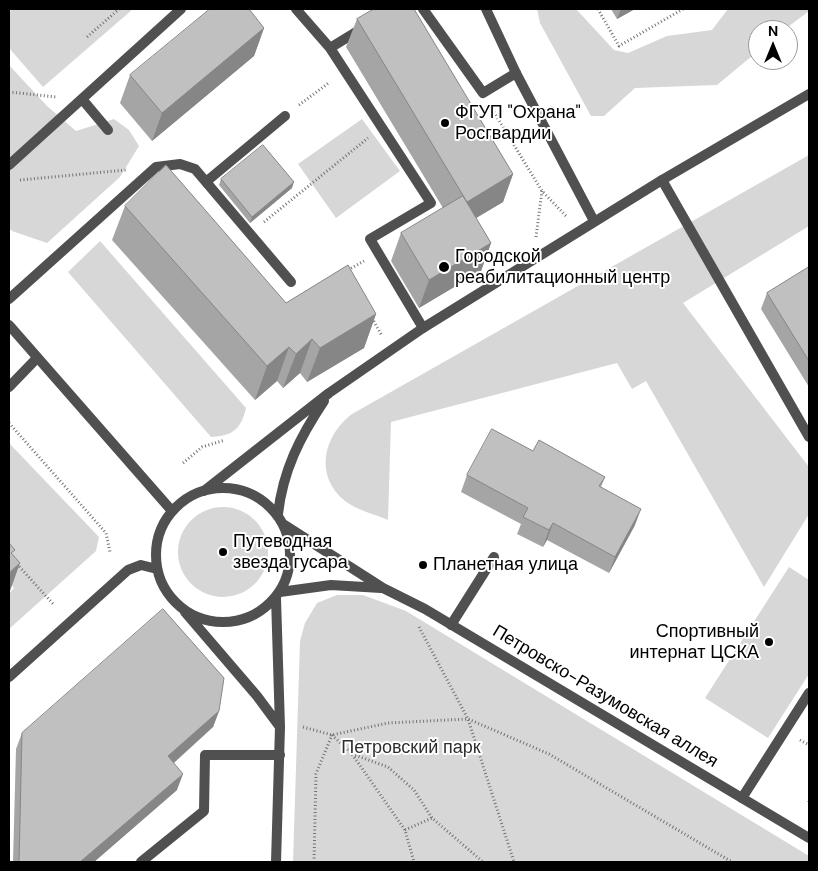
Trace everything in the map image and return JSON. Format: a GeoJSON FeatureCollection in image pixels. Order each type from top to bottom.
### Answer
{"type":"FeatureCollection","features":[{"type":"Feature","properties":{"kind":"street"},"geometry":{"type":"LineString","coordinates":[[9,165],[181,9]]}},
{"type":"Feature","properties":{"kind":"street"},"geometry":{"type":"LineString","coordinates":[[296,9],[330,48],[431,203],[370,239],[423,328]]}},
{"type":"Feature","properties":{"kind":"street"},"geometry":{"type":"LineString","coordinates":[[423,9],[482,94],[516,72]]}},
{"type":"Feature","properties":{"kind":"street"},"geometry":{"type":"LineString","coordinates":[[486,9],[516,72],[594,221]]}},
{"type":"Feature","properties":{"kind":"street"},"geometry":{"type":"LineString","coordinates":[[330,48],[370,24]]}},
{"type":"Feature","properties":{"kind":"street"},"geometry":{"type":"LineString","coordinates":[[280,727],[257,696],[165,589],[157,569],[156,549],[161,528],[172,511],[186,498],[204,490],[329,393],[423,328],[594,221],[809,94]]}},
{"type":"Feature","properties":{"kind":"street"},"geometry":{"type":"LineString","coordinates":[[82,99],[108,130]]}},
{"type":"Feature","properties":{"kind":"street"},"geometry":{"type":"LineString","coordinates":[[207,181],[285,116]]}},
{"type":"Feature","properties":{"kind":"street"},"geometry":{"type":"LineString","coordinates":[[9,299],[156,167],[180,164],[195,169],[207,181],[292,282]]}},
{"type":"Feature","properties":{"kind":"street"},"geometry":{"type":"LineString","coordinates":[[662,180],[809,437]]}},
{"type":"Feature","properties":{"kind":"street"},"geometry":{"type":"LineString","coordinates":[[9,325],[172,511]]}},
{"type":"Feature","properties":{"kind":"street"},"geometry":{"type":"LineString","coordinates":[[9,387],[37,358]]}},
{"type":"Feature","properties":{"kind":"street"},"geometry":{"type":"LineString","coordinates":[[278,514],[286,474],[301,436],[329,393]]}},
{"type":"Feature","properties":{"kind":"street"},"geometry":{"type":"LineString","coordinates":[[179,606],[203,619],[229,622],[255,615],[278,595],[288,574],[290,548],[283,524],[278,514],[266,501],[251,494],[228,488],[204,490]]}},
{"type":"Feature","properties":{"kind":"street","name":"Петровско-Разумовская аллея"},"geometry":{"type":"LineString","coordinates":[[283,524],[383,588],[451,625],[809,838]]}},
{"type":"Feature","properties":{"kind":"street"},"geometry":{"type":"LineString","coordinates":[[451,625],[494,557]]}},
{"type":"Feature","properties":{"kind":"street"},"geometry":{"type":"LineString","coordinates":[[9,677],[128,570],[141,565],[157,569]]}},
{"type":"Feature","properties":{"kind":"street","name":"Петровско-Разумовская аллея"},"geometry":{"type":"LineString","coordinates":[[278,595],[331,584],[383,588]]}},
{"type":"Feature","properties":{"kind":"street"},"geometry":{"type":"LineString","coordinates":[[276,862],[280,755],[278,595]]}},
{"type":"Feature","properties":{"kind":"street"},"geometry":{"type":"LineString","coordinates":[[742,798],[809,693]]}},
{"type":"Feature","properties":{"kind":"street"},"geometry":{"type":"LineString","coordinates":[[141,862],[204,810],[205,755],[280,755]]}},
{"type":"Feature","properties":{"kind":"path"},"geometry":{"type":"LineString","coordinates":[[87,37],[119,9]]}},
{"type":"Feature","properties":{"kind":"path"},"geometry":{"type":"LineString","coordinates":[[598,9],[619,46],[683,9]]}},
{"type":"Feature","properties":{"kind":"path"},"geometry":{"type":"LineString","coordinates":[[285,116],[345,71]]}},
{"type":"Feature","properties":{"kind":"path"},"geometry":{"type":"LineString","coordinates":[[9,92],[82,99]]}},
{"type":"Feature","properties":{"kind":"path"},"geometry":{"type":"LineString","coordinates":[[482,94],[542,190],[566,216]]}},
{"type":"Feature","properties":{"kind":"path"},"geometry":{"type":"LineString","coordinates":[[250,234],[382,127]]}},
{"type":"Feature","properties":{"kind":"path"},"geometry":{"type":"LineString","coordinates":[[19,180],[156,167]]}},
{"type":"Feature","properties":{"kind":"path"},"geometry":{"type":"LineString","coordinates":[[536,239],[542,190]]}},
{"type":"Feature","properties":{"kind":"path"},"geometry":{"type":"LineString","coordinates":[[345,272],[378,253]]}},
{"type":"Feature","properties":{"kind":"path"},"geometry":{"type":"LineString","coordinates":[[368,311],[386,342]]}},
{"type":"Feature","properties":{"kind":"path"},"geometry":{"type":"LineString","coordinates":[[9,423],[106,533],[110,552]]}},
{"type":"Feature","properties":{"kind":"path"},"geometry":{"type":"LineString","coordinates":[[183,463],[202,447],[226,440]]}},
{"type":"Feature","properties":{"kind":"path"},"geometry":{"type":"LineString","coordinates":[[15,561],[54,605]]}},
{"type":"Feature","properties":{"kind":"path"},"geometry":{"type":"LineString","coordinates":[[416,621],[468,719],[514,862]]}},
{"type":"Feature","properties":{"kind":"path"},"geometry":{"type":"LineString","coordinates":[[303,727],[332,735],[388,723],[468,719],[549,754],[732,862]]}},
{"type":"Feature","properties":{"kind":"path"},"geometry":{"type":"LineString","coordinates":[[332,735],[352,754],[406,830],[414,862]]}},
{"type":"Feature","properties":{"kind":"path"},"geometry":{"type":"LineString","coordinates":[[314,862],[316,774],[332,735]]}},
{"type":"Feature","properties":{"kind":"path"},"geometry":{"type":"LineString","coordinates":[[352,754],[388,766],[414,790],[432,818],[483,862]]}},
{"type":"Feature","properties":{"kind":"path"},"geometry":{"type":"LineString","coordinates":[[406,830],[432,818]]}},
{"type":"Feature","properties":{"kind":"green space"},"geometry":{"type":"Polygon","coordinates":[[[13,9],[133,9],[43,87],[9,48],[9,12],[13,9]]]}},
{"type":"Feature","properties":{"kind":"green space"},"geometry":{"type":"Polygon","coordinates":[[[537,9],[576,9],[614,50],[628,53],[667,36],[712,30],[728,9],[809,9],[797,20],[748,20],[748,59],[717,85],[635,88],[604,116],[591,116],[540,23],[537,9]]]}},
{"type":"Feature","properties":{"kind":"green space"},"geometry":{"type":"Polygon","coordinates":[[[9,65],[47,106],[76,131],[114,119],[129,130],[139,146],[120,177],[47,243],[12,231],[9,228],[9,65]]]}},
{"type":"Feature","properties":{"kind":"green space"},"geometry":{"type":"Polygon","coordinates":[[[362,119],[400,171],[336,218],[298,164],[362,119]]]}},
{"type":"Feature","properties":{"kind":"green space"},"geometry":{"type":"Polygon","coordinates":[[[809,155],[809,226],[683,303],[809,467],[809,514],[764,587],[646,381],[632,389],[617,363],[391,422],[388,520],[350,504],[335,491],[329,480],[326,456],[334,433],[352,414],[809,155]]]}},
{"type":"Feature","properties":{"kind":"green space"},"geometry":{"type":"Polygon","coordinates":[[[100,241],[246,408],[242,421],[235,430],[225,435],[211,437],[68,272],[100,241]]]}},
{"type":"Feature","properties":{"kind":"green space"},"geometry":{"type":"Polygon","coordinates":[[[9,443],[99,537],[96,551],[9,629],[9,594],[14,588],[9,581],[9,443]]]}},
{"type":"Feature","properties":{"kind":"green space"},"geometry":{"type":"Polygon","coordinates":[[[223,507],[240,511],[255,520],[264,535],[268,552],[264,569],[255,584],[240,593],[223,597],[206,593],[191,584],[182,569],[178,552],[182,535],[191,520],[206,511],[223,507]]]}},
{"type":"Feature","properties":{"kind":"green space"},"geometry":{"type":"Polygon","coordinates":[[[789,567],[809,580],[809,674],[768,738],[705,698],[789,567]]]}},
{"type":"Feature","properties":{"kind":"green space","name":"Петровский парк"},"geometry":{"type":"Polygon","coordinates":[[[337,595],[363,595],[406,611],[809,856],[809,862],[293,862],[300,641],[305,623],[317,603],[337,595]]]}},
{"type":"Feature","properties":{"kind":"building"},"geometry":{"type":"Polygon","coordinates":[[[210,9],[249,9],[264,28],[162,113],[130,75],[210,9]]]}},
{"type":"Feature","properties":{"kind":"building"},"geometry":{"type":"Polygon","coordinates":[[[374,9],[414,9],[513,174],[467,202],[357,19],[374,9]]]}},
{"type":"Feature","properties":{"kind":"building"},"geometry":{"type":"Polygon","coordinates":[[[263,145],[294,182],[252,217],[221,179],[263,145]]]}},
{"type":"Feature","properties":{"kind":"building"},"geometry":{"type":"Polygon","coordinates":[[[166,165],[286,303],[348,265],[376,314],[320,348],[312,339],[296,354],[289,347],[267,366],[125,206],[166,165]]]}},
{"type":"Feature","properties":{"kind":"building"},"geometry":{"type":"Polygon","coordinates":[[[463,196],[491,243],[429,280],[401,233],[463,196]]]}},
{"type":"Feature","properties":{"kind":"building"},"geometry":{"type":"Polygon","coordinates":[[[809,267],[809,361],[767,293],[809,267]]]}},
{"type":"Feature","properties":{"kind":"building"},"geometry":{"type":"Polygon","coordinates":[[[492,429],[533,451],[539,440],[605,477],[599,486],[641,509],[615,557],[553,523],[549,530],[523,517],[528,508],[467,475],[492,429]]]}},
{"type":"Feature","properties":{"kind":"building"},"geometry":{"type":"Polygon","coordinates":[[[9,543],[15,550],[11,553],[20,563],[9,573],[9,543]]]}},
{"type":"Feature","properties":{"kind":"building"},"geometry":{"type":"Polygon","coordinates":[[[163,609],[224,678],[219,711],[168,756],[183,774],[80,862],[19,862],[22,733],[163,609]]]}},
{"type":"Feature","properties":{"kind":"place","name":"ФГУП \"Охрана\" Росгвардии"},"geometry":{"type":"Point","coordinates":[445,123]}},
{"type":"Feature","properties":{"kind":"place","name":"Городской реабилитационный центр"},"geometry":{"type":"Point","coordinates":[444,267]}},
{"type":"Feature","properties":{"kind":"place","name":"Путеводная звезда гусара"},"geometry":{"type":"Point","coordinates":[223,552]}},
{"type":"Feature","properties":{"kind":"place","name":"Планетная улица"},"geometry":{"type":"Point","coordinates":[423,565]}},
{"type":"Feature","properties":{"kind":"place","name":"Спортивный интернат ЦСКА"},"geometry":{"type":"Point","coordinates":[769,642]}}]}
